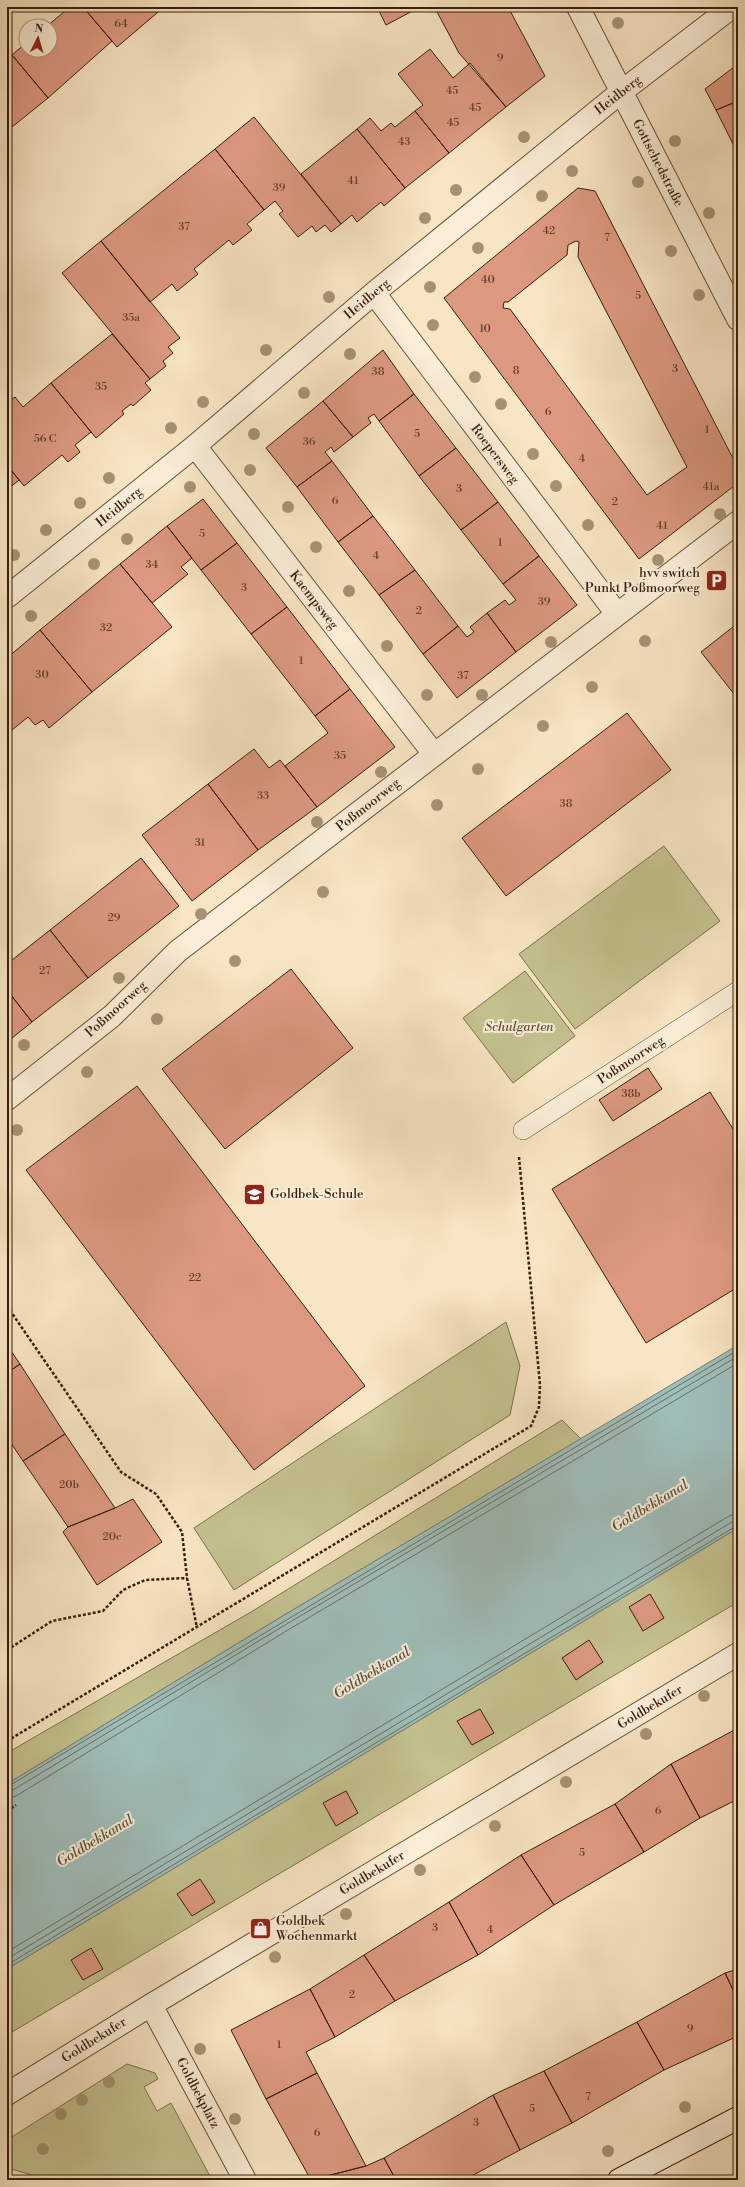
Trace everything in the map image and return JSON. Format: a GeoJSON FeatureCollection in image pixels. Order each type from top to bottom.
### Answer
{"type":"FeatureCollection","features":[{"type":"Feature","properties":{"kind":"street","name":"Gottschedstraße"},"geometry":{"type":"LineString","coordinates":[[578,7],[738,319]]}},
{"type":"Feature","properties":{"kind":"street","name":"Heidberg"},"geometry":{"type":"LineString","coordinates":[[7,598],[195,446],[374,293],[621,92],[732,7]]}},
{"type":"Feature","properties":{"kind":"street","name":"Roepersweg"},"geometry":{"type":"LineString","coordinates":[[374,293],[617,614]]}},
{"type":"Feature","properties":{"kind":"street","name":"Kaempsweg"},"geometry":{"type":"LineString","coordinates":[[195,446],[434,754]]}},
{"type":"Feature","properties":{"kind":"street","name":"Poßmoorweg"},"geometry":{"type":"LineString","coordinates":[[7,1099],[112,1016],[178,951],[738,522]]}},
{"type":"Feature","properties":{"kind":"street","name":"Goldbekufer"},"geometry":{"type":"LineString","coordinates":[[7,2094],[152,2005],[738,1654]]}},
{"type":"Feature","properties":{"kind":"street","name":"Goldbekplatz"},"geometry":{"type":"LineString","coordinates":[[152,2005],[245,2180]]}},
{"type":"Feature","properties":{"kind":"street"},"geometry":{"type":"LineString","coordinates":[[620,2180],[738,2118]]}},
{"type":"Feature","properties":{"kind":"lane","name":"Poßmoorweg"},"geometry":{"type":"LineString","coordinates":[[523,1130],[738,991]]}},
{"type":"Feature","properties":{"kind":"path"},"geometry":{"type":"LineString","coordinates":[[7,1741],[531,1426],[539,1407],[540,1385],[518,1144],[523,1130]]}},
{"type":"Feature","properties":{"kind":"path"},"geometry":{"type":"LineString","coordinates":[[7,1306],[121,1472],[156,1494],[182,1532],[187,1578],[197,1628]]}},
{"type":"Feature","properties":{"kind":"path"},"geometry":{"type":"LineString","coordinates":[[7,1650],[52,1621],[103,1611],[123,1590],[145,1580],[187,1578]]}},
{"type":"Feature","properties":{"kind":"path"},"geometry":{"type":"LineString","coordinates":[[7,1806],[8,1810],[16,1805]]}},
{"type":"Feature","properties":{"kind":"path"},"geometry":{"type":"LineString","coordinates":[[103,2180],[111,2180]]}},
{"type":"Feature","properties":{"kind":"green space"},"geometry":{"type":"Polygon","coordinates":[[[664,846],[720,921],[575,1029],[519,954],[664,846]]]}},
{"type":"Feature","properties":{"kind":"green space","name":"Schulgarten"},"geometry":{"type":"Polygon","coordinates":[[[525,971],[575,1036],[513,1083],[463,1018],[525,971]]]}},
{"type":"Feature","properties":{"kind":"green space"},"geometry":{"type":"Polygon","coordinates":[[[506,1322],[520,1366],[510,1415],[234,1590],[194,1528],[506,1322]]]}},
{"type":"Feature","properties":{"kind":"green space"},"geometry":{"type":"Polygon","coordinates":[[[562,1420],[581,1439],[281,1617],[7,1784],[7,1753],[251,1612],[562,1420]]]}},
{"type":"Feature","properties":{"kind":"green space"},"geometry":{"type":"Polygon","coordinates":[[[738,1528],[738,1602],[7,2035],[7,1969],[738,1528]]]}},
{"type":"Feature","properties":{"kind":"green space"},"geometry":{"type":"Polygon","coordinates":[[[127,2064],[155,2073],[158,2079],[144,2087],[157,2111],[171,2103],[212,2180],[50,2180],[7,2168],[7,2140],[127,2064]]]}},
{"type":"Feature","properties":{"kind":"water","name":"Goldbekkanal"},"geometry":{"type":"Polygon","coordinates":[[[738,1345],[738,1528],[7,1969],[7,1784],[281,1617],[738,1345]]]}},
{"type":"Feature","properties":{"kind":"building"},"geometry":{"type":"Polygon","coordinates":[[[70,7],[83,7],[112,41],[48,98],[12,55],[18,50],[18,58],[58,58],[58,18],[57,18],[70,7]]]}},
{"type":"Feature","properties":{"kind":"building"},"geometry":{"type":"Polygon","coordinates":[[[83,7],[164,7],[117,47],[83,7]]]}},
{"type":"Feature","properties":{"kind":"building"},"geometry":{"type":"Polygon","coordinates":[[[377,7],[420,7],[386,25],[377,7]]]}},
{"type":"Feature","properties":{"kind":"building"},"geometry":{"type":"Polygon","coordinates":[[[441,7],[508,7],[545,76],[506,107],[459,53],[436,10],[441,7]]]}},
{"type":"Feature","properties":{"kind":"building"},"geometry":{"type":"Polygon","coordinates":[[[430,49],[453,78],[470,63],[506,107],[449,153],[415,111],[423,105],[398,74],[430,49]]]}},
{"type":"Feature","properties":{"kind":"building"},"geometry":{"type":"Polygon","coordinates":[[[12,55],[48,98],[7,131],[7,59],[12,55]]]}},
{"type":"Feature","properties":{"kind":"building"},"geometry":{"type":"Polygon","coordinates":[[[738,64],[738,101],[716,110],[705,89],[738,64]]]}},
{"type":"Feature","properties":{"kind":"building"},"geometry":{"type":"Polygon","coordinates":[[[738,101],[738,154],[716,110],[738,101]]]}},
{"type":"Feature","properties":{"kind":"building"},"geometry":{"type":"Polygon","coordinates":[[[415,111],[449,153],[405,188],[357,129],[370,118],[381,131],[391,123],[395,127],[415,111]]]}},
{"type":"Feature","properties":{"kind":"building"},"geometry":{"type":"Polygon","coordinates":[[[254,117],[341,224],[331,232],[325,225],[316,232],[312,226],[298,237],[279,214],[283,211],[275,201],[264,210],[215,149],[254,117]]]}},
{"type":"Feature","properties":{"kind":"building"},"geometry":{"type":"Polygon","coordinates":[[[357,129],[405,188],[384,206],[381,202],[357,222],[352,215],[341,224],[301,174],[357,129]]]}},
{"type":"Feature","properties":{"kind":"building"},"geometry":{"type":"Polygon","coordinates":[[[215,149],[264,210],[247,224],[252,230],[233,245],[229,240],[194,269],[198,274],[177,291],[172,284],[150,302],[101,241],[215,149]]]}},
{"type":"Feature","properties":{"kind":"building"},"geometry":{"type":"Polygon","coordinates":[[[578,188],[595,191],[738,468],[738,483],[639,559],[444,298],[578,188]],[[576,241],[568,245],[567,255],[508,302],[504,302],[503,308],[510,309],[647,495],[687,467],[578,257],[579,242],[576,241]]]}},
{"type":"Feature","properties":{"kind":"building"},"geometry":{"type":"Polygon","coordinates":[[[101,241],[180,338],[168,347],[173,353],[163,361],[166,366],[150,379],[62,273],[101,241]]]}},
{"type":"Feature","properties":{"kind":"building"},"geometry":{"type":"Polygon","coordinates":[[[112,334],[150,379],[145,383],[151,390],[133,406],[131,404],[122,411],[124,414],[96,438],[51,383],[112,334]]]}},
{"type":"Feature","properties":{"kind":"building"},"geometry":{"type":"Polygon","coordinates":[[[383,350],[414,394],[379,421],[374,414],[368,418],[371,423],[353,437],[323,401],[383,350]]]}},
{"type":"Feature","properties":{"kind":"building"},"geometry":{"type":"Polygon","coordinates":[[[51,383],[91,432],[75,445],[80,452],[68,462],[62,455],[24,486],[7,465],[7,419],[12,414],[7,408],[7,403],[15,397],[23,407],[51,383]]]}},
{"type":"Feature","properties":{"kind":"building"},"geometry":{"type":"Polygon","coordinates":[[[414,394],[456,448],[419,476],[379,421],[414,394]]]}},
{"type":"Feature","properties":{"kind":"building"},"geometry":{"type":"Polygon","coordinates":[[[323,401],[353,437],[334,452],[331,447],[325,452],[332,461],[297,487],[266,448],[323,401]]]}},
{"type":"Feature","properties":{"kind":"building"},"geometry":{"type":"Polygon","coordinates":[[[456,448],[498,502],[461,530],[419,476],[456,448]]]}},
{"type":"Feature","properties":{"kind":"building"},"geometry":{"type":"Polygon","coordinates":[[[332,461],[373,516],[338,542],[297,487],[332,461]]]}},
{"type":"Feature","properties":{"kind":"building"},"geometry":{"type":"Polygon","coordinates":[[[7,465],[19,480],[7,490],[7,465]]]}},
{"type":"Feature","properties":{"kind":"building"},"geometry":{"type":"Polygon","coordinates":[[[203,499],[237,543],[201,570],[167,526],[203,499]]]}},
{"type":"Feature","properties":{"kind":"building"},"geometry":{"type":"Polygon","coordinates":[[[498,502],[539,556],[503,584],[461,530],[498,502]]]}},
{"type":"Feature","properties":{"kind":"building"},"geometry":{"type":"Polygon","coordinates":[[[373,516],[415,570],[379,595],[338,542],[373,516]]]}},
{"type":"Feature","properties":{"kind":"building"},"geometry":{"type":"Polygon","coordinates":[[[167,526],[192,558],[181,567],[188,574],[152,603],[120,564],[167,526]]]}},
{"type":"Feature","properties":{"kind":"building"},"geometry":{"type":"Polygon","coordinates":[[[237,543],[287,607],[251,634],[201,570],[237,543]]]}},
{"type":"Feature","properties":{"kind":"building"},"geometry":{"type":"Polygon","coordinates":[[[539,556],[577,605],[516,652],[487,613],[505,600],[509,605],[516,600],[503,584],[539,556]]]}},
{"type":"Feature","properties":{"kind":"building"},"geometry":{"type":"Polygon","coordinates":[[[120,564],[172,627],[92,692],[40,630],[120,564]]]}},
{"type":"Feature","properties":{"kind":"building"},"geometry":{"type":"Polygon","coordinates":[[[415,570],[458,626],[423,654],[379,595],[415,570]]]}},
{"type":"Feature","properties":{"kind":"building"},"geometry":{"type":"Polygon","coordinates":[[[287,607],[350,689],[315,716],[251,634],[287,607]]]}},
{"type":"Feature","properties":{"kind":"building"},"geometry":{"type":"Polygon","coordinates":[[[487,613],[516,652],[457,698],[423,654],[458,626],[467,637],[474,632],[470,627],[487,613]]]}},
{"type":"Feature","properties":{"kind":"building"},"geometry":{"type":"Polygon","coordinates":[[[738,623],[738,699],[701,652],[738,623]]]}},
{"type":"Feature","properties":{"kind":"building"},"geometry":{"type":"Polygon","coordinates":[[[40,630],[92,692],[49,728],[43,720],[35,725],[28,717],[7,734],[7,658],[40,630]]]}},
{"type":"Feature","properties":{"kind":"building"},"geometry":{"type":"Polygon","coordinates":[[[350,689],[395,747],[317,807],[285,766],[328,733],[315,716],[350,689]]]}},
{"type":"Feature","properties":{"kind":"building"},"geometry":{"type":"Polygon","coordinates":[[[627,713],[671,770],[506,896],[462,838],[627,713]]]}},
{"type":"Feature","properties":{"kind":"building"},"geometry":{"type":"Polygon","coordinates":[[[254,749],[269,768],[280,760],[317,807],[258,850],[208,784],[254,749]]]}},
{"type":"Feature","properties":{"kind":"building"},"geometry":{"type":"Polygon","coordinates":[[[208,784],[258,850],[192,901],[142,835],[208,784]]]}},
{"type":"Feature","properties":{"kind":"building"},"geometry":{"type":"Polygon","coordinates":[[[141,858],[179,906],[88,978],[50,930],[141,858]]]}},
{"type":"Feature","properties":{"kind":"building"},"geometry":{"type":"Polygon","coordinates":[[[50,930],[88,978],[32,1022],[7,990],[7,964],[50,930]]]}},
{"type":"Feature","properties":{"kind":"building"},"geometry":{"type":"Polygon","coordinates":[[[291,969],[353,1048],[225,1149],[162,1069],[291,969]]]}},
{"type":"Feature","properties":{"kind":"building"},"geometry":{"type":"Polygon","coordinates":[[[7,990],[32,1022],[7,1042],[7,990]]]}},
{"type":"Feature","properties":{"kind":"building"},"geometry":{"type":"Polygon","coordinates":[[[648,1068],[662,1089],[613,1121],[599,1100],[648,1068]]]}},
{"type":"Feature","properties":{"kind":"building"},"geometry":{"type":"Polygon","coordinates":[[[137,1086],[365,1386],[254,1470],[26,1170],[137,1086]]]}},
{"type":"Feature","properties":{"kind":"building"},"geometry":{"type":"Polygon","coordinates":[[[710,1092],[738,1137],[738,1287],[646,1343],[552,1189],[710,1092]]]}},
{"type":"Feature","properties":{"kind":"building"},"geometry":{"type":"Polygon","coordinates":[[[7,1345],[20,1364],[7,1373],[7,1345]]]}},
{"type":"Feature","properties":{"kind":"building"},"geometry":{"type":"Polygon","coordinates":[[[20,1364],[65,1434],[23,1461],[7,1437],[7,1373],[20,1364]]]}},
{"type":"Feature","properties":{"kind":"building"},"geometry":{"type":"Polygon","coordinates":[[[65,1434],[115,1508],[68,1527],[23,1461],[65,1434]]]}},
{"type":"Feature","properties":{"kind":"building"},"geometry":{"type":"Polygon","coordinates":[[[133,1499],[162,1542],[97,1585],[63,1532],[68,1527],[133,1499]]]}},
{"type":"Feature","properties":{"kind":"building"},"geometry":{"type":"Polygon","coordinates":[[[650,1594],[664,1618],[643,1631],[629,1607],[650,1594]]]}},
{"type":"Feature","properties":{"kind":"building"},"geometry":{"type":"Polygon","coordinates":[[[589,1640],[603,1662],[576,1680],[562,1658],[589,1640]]]}},
{"type":"Feature","properties":{"kind":"building"},"geometry":{"type":"Polygon","coordinates":[[[480,1709],[494,1733],[472,1745],[457,1721],[480,1709]]]}},
{"type":"Feature","properties":{"kind":"building"},"geometry":{"type":"Polygon","coordinates":[[[738,1728],[738,1799],[700,1818],[671,1764],[738,1728]]]}},
{"type":"Feature","properties":{"kind":"building"},"geometry":{"type":"Polygon","coordinates":[[[671,1764],[700,1818],[644,1852],[615,1804],[671,1764]]]}},
{"type":"Feature","properties":{"kind":"building"},"geometry":{"type":"Polygon","coordinates":[[[346,1791],[358,1813],[336,1826],[323,1803],[346,1791]]]}},
{"type":"Feature","properties":{"kind":"building"},"geometry":{"type":"Polygon","coordinates":[[[615,1804],[644,1852],[554,1905],[521,1855],[615,1804]]]}},
{"type":"Feature","properties":{"kind":"building"},"geometry":{"type":"Polygon","coordinates":[[[521,1855],[554,1905],[478,1955],[449,1902],[521,1855]]]}},
{"type":"Feature","properties":{"kind":"building"},"geometry":{"type":"Polygon","coordinates":[[[200,1879],[215,1902],[192,1916],[177,1894],[200,1879]]]}},
{"type":"Feature","properties":{"kind":"building"},"geometry":{"type":"Polygon","coordinates":[[[449,1902],[478,1955],[395,2001],[364,1955],[449,1902]]]}},
{"type":"Feature","properties":{"kind":"building"},"geometry":{"type":"Polygon","coordinates":[[[91,1948],[103,1969],[83,1980],[71,1960],[91,1948]]]}},
{"type":"Feature","properties":{"kind":"building"},"geometry":{"type":"Polygon","coordinates":[[[364,1955],[395,2001],[335,2037],[310,1989],[364,1955]]]}},
{"type":"Feature","properties":{"kind":"building"},"geometry":{"type":"Polygon","coordinates":[[[738,1969],[738,2000],[725,1973],[738,1969]]]}},
{"type":"Feature","properties":{"kind":"building"},"geometry":{"type":"Polygon","coordinates":[[[725,1973],[738,2000],[738,2036],[664,2070],[637,2022],[725,1973]]]}},
{"type":"Feature","properties":{"kind":"building"},"geometry":{"type":"Polygon","coordinates":[[[310,1989],[335,2037],[306,2052],[317,2073],[266,2099],[231,2030],[310,1989]]]}},
{"type":"Feature","properties":{"kind":"building"},"geometry":{"type":"Polygon","coordinates":[[[637,2022],[664,2070],[572,2123],[544,2071],[637,2022]]]}},
{"type":"Feature","properties":{"kind":"building"},"geometry":{"type":"Polygon","coordinates":[[[544,2071],[572,2123],[520,2150],[493,2095],[544,2071]]]}},
{"type":"Feature","properties":{"kind":"building"},"geometry":{"type":"Polygon","coordinates":[[[317,2073],[366,2166],[311,2180],[266,2099],[317,2073]]]}},
{"type":"Feature","properties":{"kind":"building"},"geometry":{"type":"Polygon","coordinates":[[[493,2095],[520,2150],[464,2180],[396,2180],[384,2158],[493,2095]]]}},
{"type":"Feature","properties":{"kind":"building"},"geometry":{"type":"Polygon","coordinates":[[[384,2158],[396,2180],[311,2180],[366,2166],[384,2158]]]}},
{"type":"Feature","properties":{"kind":"place","name":"hvv switch Punkt Poßmoorweg"},"geometry":{"type":"Point","coordinates":[716,580]}},
{"type":"Feature","properties":{"kind":"place","name":"Goldbek-Schule"},"geometry":{"type":"Point","coordinates":[254,1194]}},
{"type":"Feature","properties":{"kind":"place","name":"Goldbek Wochenmarkt"},"geometry":{"type":"Point","coordinates":[260,1928]}}]}
